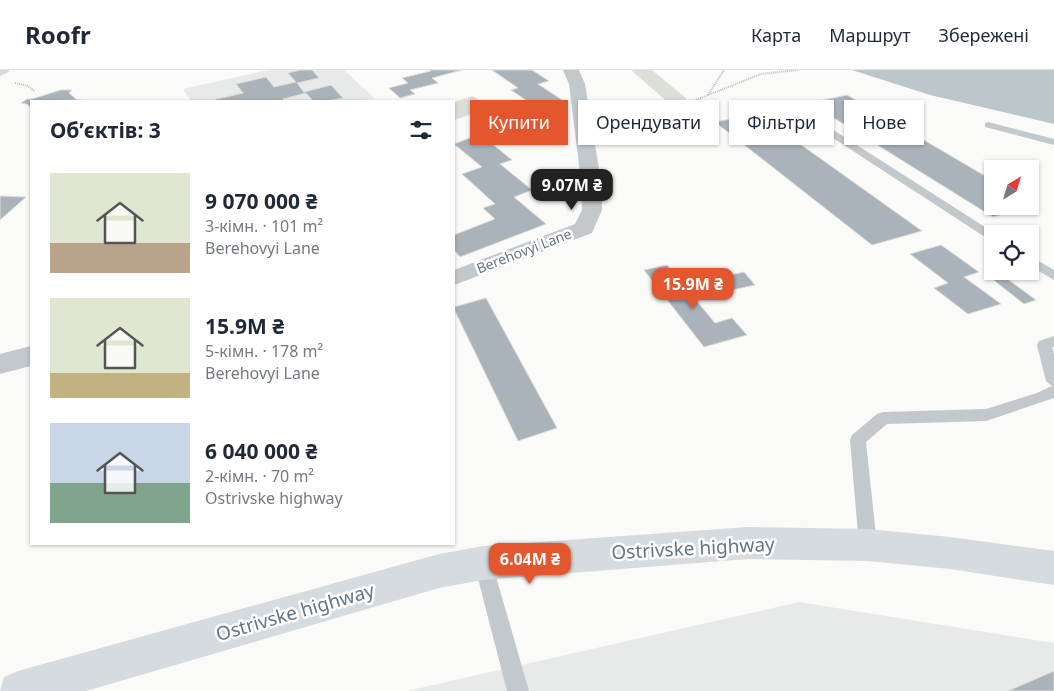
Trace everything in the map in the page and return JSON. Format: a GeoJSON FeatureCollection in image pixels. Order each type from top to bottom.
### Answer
{"type":"FeatureCollection","features":[{"type":"Feature","properties":{"kind":"street","name":"Berehovyi Lane"},"geometry":{"type":"LineString","coordinates":[[571,70],[577,84],[579,100]]}},
{"type":"Feature","properties":{"kind":"street","name":"Berehovyi Lane"},"geometry":{"type":"LineString","coordinates":[[455,278],[584,228],[592,210],[591,181],[586,145]]}},
{"type":"Feature","properties":{"kind":"street"},"geometry":{"type":"LineString","coordinates":[[0,364],[30,356]]}},
{"type":"Feature","properties":{"kind":"street","name":"Ostrivske highway"},"geometry":{"type":"LineString","coordinates":[[18,691],[430,574],[483,563],[748,543],[868,545],[950,552],[1054,568]]}},
{"type":"Feature","properties":{"kind":"lane"},"geometry":{"type":"LineString","coordinates":[[988,124],[1054,142]]}},
{"type":"Feature","properties":{"kind":"lane"},"geometry":{"type":"LineString","coordinates":[[834,134],[984,231]]}},
{"type":"Feature","properties":{"kind":"lane"},"geometry":{"type":"LineString","coordinates":[[1039,266],[1054,276]]}},
{"type":"Feature","properties":{"kind":"lane"},"geometry":{"type":"LineString","coordinates":[[1054,341],[1044,345],[1054,381]]}},
{"type":"Feature","properties":{"kind":"lane"},"geometry":{"type":"LineString","coordinates":[[868,545],[858,440],[883,418],[986,415],[1042,397],[1054,391]]}},
{"type":"Feature","properties":{"kind":"lane"},"geometry":{"type":"LineString","coordinates":[[483,563],[518,691]]}},
{"type":"Feature","properties":{"kind":"path"},"geometry":{"type":"LineString","coordinates":[[708,95],[724,70]]}},
{"type":"Feature","properties":{"kind":"path"},"geometry":{"type":"LineString","coordinates":[[696,100],[761,74],[798,70]]}},
{"type":"Feature","properties":{"kind":"path"},"geometry":{"type":"LineString","coordinates":[[12,82],[28,86],[34,91]]}},
{"type":"Feature","properties":{"kind":"shaded area"},"geometry":{"type":"Polygon","coordinates":[[[268,70],[344,70],[374,98],[365,100],[190,100],[183,89],[268,70]]]}},
{"type":"Feature","properties":{"kind":"shaded area"},"geometry":{"type":"Polygon","coordinates":[[[631,70],[652,70],[687,99],[665,100],[631,70]]]}},
{"type":"Feature","properties":{"kind":"shaded area"},"geometry":{"type":"Polygon","coordinates":[[[852,70],[1054,70],[1054,124],[930,95],[852,70]]]}},
{"type":"Feature","properties":{"kind":"shaded area"},"geometry":{"type":"Polygon","coordinates":[[[473,96],[479,100],[470,100],[470,115],[455,120],[455,102],[473,96]]]}},
{"type":"Feature","properties":{"kind":"shaded area"},"geometry":{"type":"Polygon","coordinates":[[[799,602],[1054,643],[1054,691],[407,691],[799,602]]]}},
{"type":"Feature","properties":{"kind":"building"},"geometry":{"type":"Polygon","coordinates":[[[312,70],[319,78],[297,83],[304,92],[331,85],[343,98],[312,100],[306,93],[284,100],[213,100],[243,93],[236,84],[266,77],[274,87],[296,82],[288,73],[312,70]]]}},
{"type":"Feature","properties":{"kind":"building"},"geometry":{"type":"Polygon","coordinates":[[[429,70],[462,70],[432,78],[438,83],[410,90],[415,94],[400,98],[389,88],[408,83],[402,78],[431,71],[429,70]]]}},
{"type":"Feature","properties":{"kind":"building"},"geometry":{"type":"Polygon","coordinates":[[[492,70],[532,70],[549,81],[538,84],[562,100],[526,100],[511,90],[518,88],[492,70]]]}},
{"type":"Feature","properties":{"kind":"building"},"geometry":{"type":"Polygon","coordinates":[[[61,90],[72,90],[69,93],[77,100],[30,100],[30,107],[27,104],[21,103],[27,99],[61,90]]]}},
{"type":"Feature","properties":{"kind":"building"},"geometry":{"type":"Polygon","coordinates":[[[847,95],[856,100],[844,100],[844,124],[834,118],[834,100],[824,100],[847,95]]]}},
{"type":"Feature","properties":{"kind":"building"},"geometry":{"type":"Polygon","coordinates":[[[729,119],[729,133],[719,125],[719,121],[729,119]]]}},
{"type":"Feature","properties":{"kind":"building"},"geometry":{"type":"Polygon","coordinates":[[[470,138],[470,145],[494,145],[512,160],[500,164],[532,190],[514,197],[546,224],[460,257],[455,251],[455,235],[495,219],[483,208],[495,204],[462,174],[482,167],[455,145],[470,138]]]}},
{"type":"Feature","properties":{"kind":"building"},"geometry":{"type":"Polygon","coordinates":[[[924,140],[984,175],[984,211],[877,145],[924,145],[924,140]]]}},
{"type":"Feature","properties":{"kind":"building"},"geometry":{"type":"Polygon","coordinates":[[[744,145],[801,145],[922,231],[872,245],[744,145]]]}},
{"type":"Feature","properties":{"kind":"building"},"geometry":{"type":"Polygon","coordinates":[[[0,196],[26,197],[0,220],[0,196]]]}},
{"type":"Feature","properties":{"kind":"building"},"geometry":{"type":"Polygon","coordinates":[[[941,245],[979,272],[964,277],[1001,304],[968,314],[934,288],[948,283],[910,254],[941,245]]]}},
{"type":"Feature","properties":{"kind":"building"},"geometry":{"type":"Polygon","coordinates":[[[667,265],[715,323],[732,318],[747,335],[704,347],[644,270],[667,265]]]}},
{"type":"Feature","properties":{"kind":"building"},"geometry":{"type":"Polygon","coordinates":[[[744,272],[755,285],[723,292],[712,279],[744,272]]]}},
{"type":"Feature","properties":{"kind":"building"},"geometry":{"type":"Polygon","coordinates":[[[994,280],[1009,280],[1036,300],[1024,304],[994,280]]]}},
{"type":"Feature","properties":{"kind":"building"},"geometry":{"type":"Polygon","coordinates":[[[486,298],[557,428],[518,441],[455,311],[455,307],[486,298]]]}},
{"type":"Feature","properties":{"kind":"building"},"geometry":{"type":"Polygon","coordinates":[[[1054,671],[1054,691],[1008,691],[1054,671]]]}}]}
